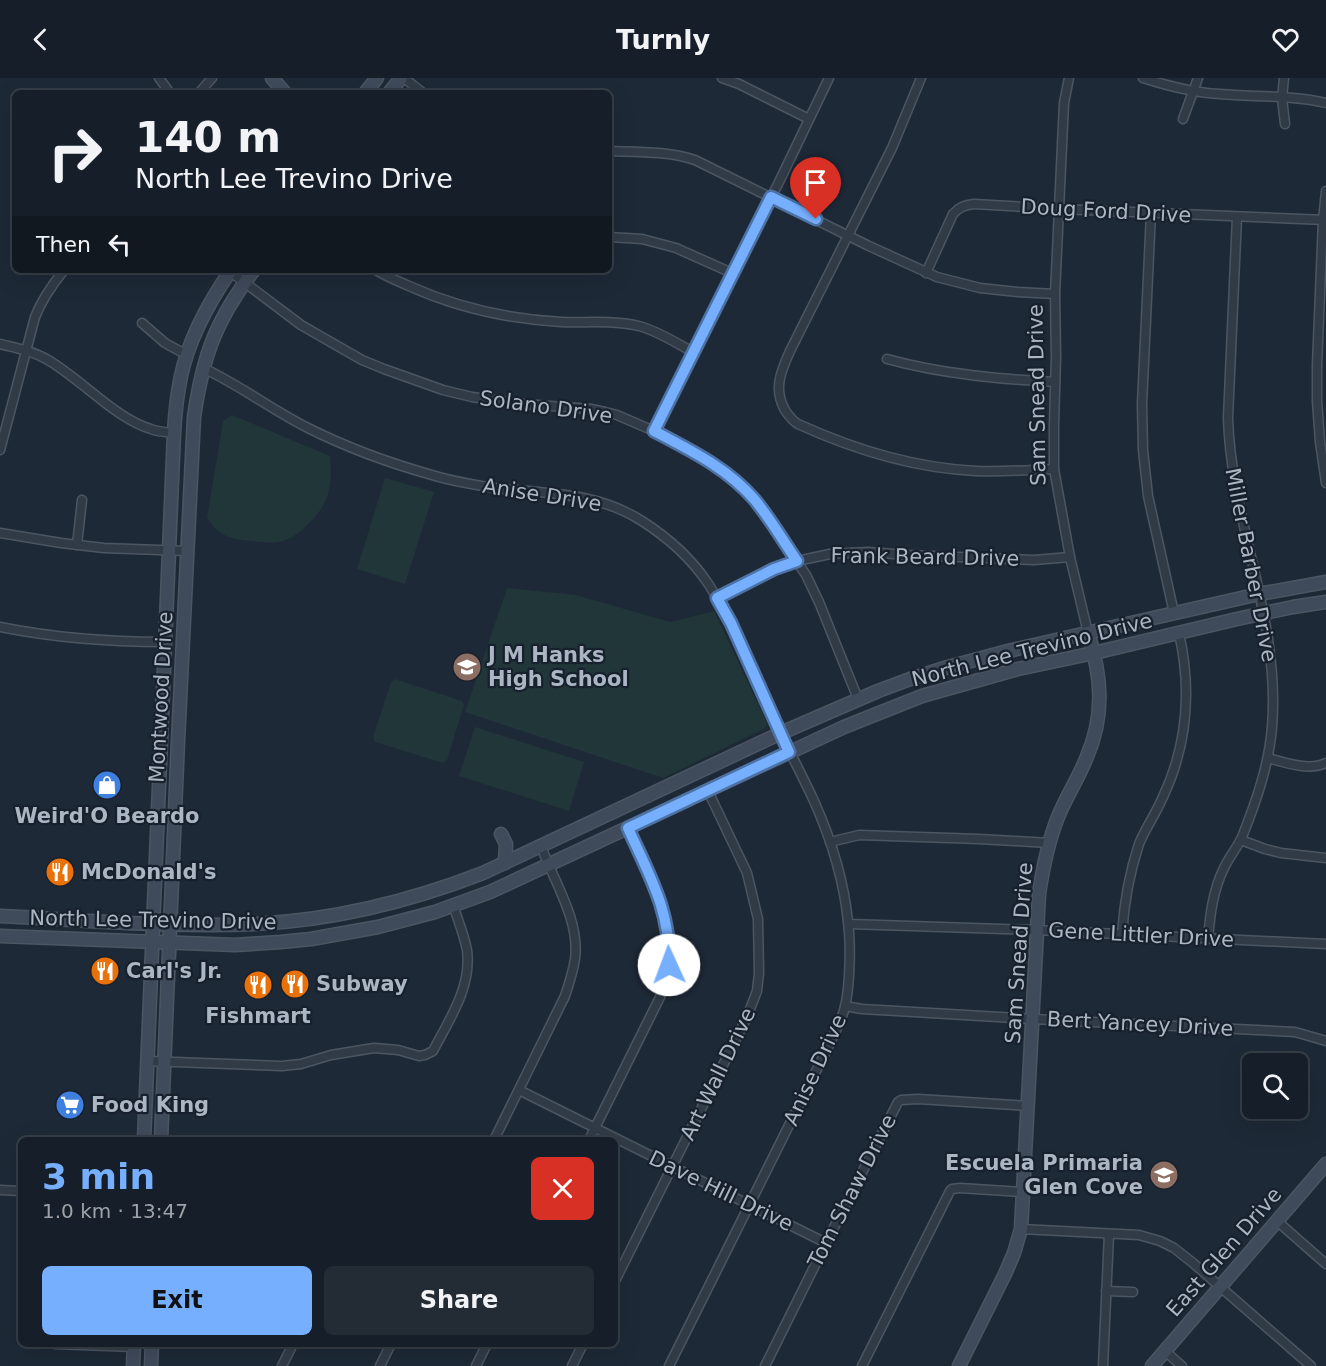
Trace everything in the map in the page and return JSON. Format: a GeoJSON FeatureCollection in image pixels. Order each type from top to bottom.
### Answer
{"type":"FeatureCollection","features":[{"type":"Feature","properties":{"kind":"main road"},"geometry":{"type":"LineString","coordinates":[[272,78],[282,90]]}},
{"type":"Feature","properties":{"kind":"main road"},"geometry":{"type":"LineString","coordinates":[[367,90],[377,78]]}},
{"type":"Feature","properties":{"kind":"main road"},"geometry":{"type":"LineString","coordinates":[[392,90],[403,78]]}},
{"type":"Feature","properties":{"kind":"main road","name":"Montwood Drive"},"geometry":{"type":"LineString","coordinates":[[144,1137],[174,433],[181,375],[187,355],[208,307],[229,273]]}},
{"type":"Feature","properties":{"kind":"main road","name":"Montwood Drive"},"geometry":{"type":"LineString","coordinates":[[161,1137],[194,417],[198,387],[213,337],[230,304],[252,273]]}},
{"type":"Feature","properties":{"kind":"main road","name":"North Lee Trevino Drive"},"geometry":{"type":"LineString","coordinates":[[6,916],[171,924],[256,924],[319,918],[388,904],[458,883],[505,863],[781,733],[858,699],[924,674],[1008,651],[1174,613],[1326,582]]}},
{"type":"Feature","properties":{"kind":"main road","name":"North Lee Trevino Drive"},"geometry":{"type":"LineString","coordinates":[[6,936],[235,945],[347,934],[394,923],[453,905],[500,887],[868,716],[922,696],[1014,670],[1293,607],[1326,602]]}},
{"type":"Feature","properties":{"kind":"main road","name":"Sam Snead Drive"},"geometry":{"type":"LineString","coordinates":[[959,1366],[1005,1274],[1021,1229],[1039,894],[1049,843],[1066,798],[1085,762],[1098,723],[1100,690],[1088,633]]}},
{"type":"Feature","properties":{"kind":"main road"},"geometry":{"type":"LineString","coordinates":[[924,674],[932,694]]}},
{"type":"Feature","properties":{"kind":"main road"},"geometry":{"type":"LineString","coordinates":[[160,740],[178,741]]}},
{"type":"Feature","properties":{"kind":"main road"},"geometry":{"type":"LineString","coordinates":[[501,834],[506,844],[505,863]]}},
{"type":"Feature","properties":{"kind":"main road"},"geometry":{"type":"LineString","coordinates":[[388,904],[394,923]]}},
{"type":"Feature","properties":{"kind":"main road"},"geometry":{"type":"LineString","coordinates":[[6,916],[6,936]]}},
{"type":"Feature","properties":{"kind":"main road","name":"East Glen Drive"},"geometry":{"type":"LineString","coordinates":[[1152,1366],[1326,1164]]}},
{"type":"Feature","properties":{"kind":"main road"},"geometry":{"type":"LineString","coordinates":[[133,1366],[134,1347]]}},
{"type":"Feature","properties":{"kind":"main road"},"geometry":{"type":"LineString","coordinates":[[151,1366],[152,1347]]}},
{"type":"Feature","properties":{"kind":"street"},"geometry":{"type":"LineString","coordinates":[[202,90],[212,78]]}},
{"type":"Feature","properties":{"kind":"street"},"geometry":{"type":"LineString","coordinates":[[403,78],[419,90]]}},
{"type":"Feature","properties":{"kind":"street"},"geometry":{"type":"LineString","coordinates":[[722,78],[739,84],[809,119]]}},
{"type":"Feature","properties":{"kind":"street"},"geometry":{"type":"LineString","coordinates":[[654,431],[829,78]]}},
{"type":"Feature","properties":{"kind":"street"},"geometry":{"type":"LineString","coordinates":[[921,78],[892,148],[790,351],[778,386],[782,405],[791,419],[798,424],[848,445],[917,464],[976,471],[1054,468]]}},
{"type":"Feature","properties":{"kind":"street","name":"Sam Snead Drive"},"geometry":{"type":"LineString","coordinates":[[1069,78],[1064,103],[1055,294],[1054,468],[1070,557],[1088,633]]}},
{"type":"Feature","properties":{"kind":"street"},"geometry":{"type":"LineString","coordinates":[[1143,78],[1193,91],[1296,98],[1326,103]]}},
{"type":"Feature","properties":{"kind":"street"},"geometry":{"type":"LineString","coordinates":[[1183,119],[1198,78]]}},
{"type":"Feature","properties":{"kind":"street"},"geometry":{"type":"LineString","coordinates":[[1284,78],[1282,98],[1285,124]]}},
{"type":"Feature","properties":{"kind":"street"},"geometry":{"type":"LineString","coordinates":[[612,151],[667,154],[695,160],[937,277],[980,288],[1055,294]]}},
{"type":"Feature","properties":{"kind":"street"},"geometry":{"type":"LineString","coordinates":[[1326,191],[1317,365],[1320,442],[1326,483]]}},
{"type":"Feature","properties":{"kind":"street","name":"Doug Ford Drive"},"geometry":{"type":"LineString","coordinates":[[926,273],[953,214],[959,207],[974,204],[1324,220]]}},
{"type":"Feature","properties":{"kind":"street"},"geometry":{"type":"LineString","coordinates":[[1150,213],[1142,404],[1143,450],[1149,496],[1174,613]]}},
{"type":"Feature","properties":{"kind":"street","name":"Miller Barber Drive"},"geometry":{"type":"LineString","coordinates":[[1208,939],[1215,892],[1222,870],[1241,840],[1256,800],[1268,758],[1272,726],[1273,682],[1264,614],[1234,480],[1229,437],[1237,217]]}},
{"type":"Feature","properties":{"kind":"street"},"geometry":{"type":"LineString","coordinates":[[612,237],[642,239],[676,248],[732,273]]}},
{"type":"Feature","properties":{"kind":"street"},"geometry":{"type":"LineString","coordinates":[[0,450],[1,439],[35,317],[41,302],[62,273]]}},
{"type":"Feature","properties":{"kind":"street","name":"Solano Drive"},"geometry":{"type":"LineString","coordinates":[[232,273],[281,312],[325,340],[362,360],[410,379],[443,390],[491,400],[591,409],[617,415],[654,431],[706,459],[739,484],[755,500],[806,575],[858,699]]}},
{"type":"Feature","properties":{"kind":"street"},"geometry":{"type":"LineString","coordinates":[[382,273],[429,295],[478,310],[527,319],[634,325],[653,331],[693,352]]}},
{"type":"Feature","properties":{"kind":"street"},"geometry":{"type":"LineString","coordinates":[[142,322],[165,343],[187,355]]}},
{"type":"Feature","properties":{"kind":"street"},"geometry":{"type":"LineString","coordinates":[[0,344],[36,354],[55,364],[116,410],[140,425],[161,432],[174,433]]}},
{"type":"Feature","properties":{"kind":"street"},"geometry":{"type":"LineString","coordinates":[[887,359],[966,375],[1055,382]]}},
{"type":"Feature","properties":{"kind":"street","name":"Anise Drive"},"geometry":{"type":"LineString","coordinates":[[203,368],[219,375],[308,428],[367,455],[435,476],[478,485],[570,495],[591,499],[622,510],[641,520],[668,540],[694,565],[706,580],[731,623],[789,752],[814,801],[830,842],[844,892],[849,924],[849,964],[845,1006],[841,1019],[669,1366]]}},
{"type":"Feature","properties":{"kind":"street"},"geometry":{"type":"LineString","coordinates":[[77,545],[82,500]]}},
{"type":"Feature","properties":{"kind":"street"},"geometry":{"type":"LineString","coordinates":[[0,533],[104,548],[187,551]]}},
{"type":"Feature","properties":{"kind":"street","name":"Frank Beard Drive"},"geometry":{"type":"LineString","coordinates":[[717,598],[774,569],[797,561],[846,552],[1034,560],[1070,557]]}},
{"type":"Feature","properties":{"kind":"street"},"geometry":{"type":"LineString","coordinates":[[0,627],[105,640],[165,642]]}},
{"type":"Feature","properties":{"kind":"street"},"geometry":{"type":"LineString","coordinates":[[1122,935],[1131,870],[1140,842],[1169,784],[1184,730],[1187,702],[1179,633]]}},
{"type":"Feature","properties":{"kind":"street"},"geometry":{"type":"LineString","coordinates":[[1268,758],[1307,766],[1326,763]]}},
{"type":"Feature","properties":{"kind":"street","name":"Art Wall Drive"},"geometry":{"type":"LineString","coordinates":[[618,1275],[747,1017],[757,991],[758,919],[747,873],[708,791]]}},
{"type":"Feature","properties":{"kind":"street"},"geometry":{"type":"LineString","coordinates":[[590,1137],[662,993],[669,965],[668,932],[662,903],[628,828]]}},
{"type":"Feature","properties":{"kind":"street"},"geometry":{"type":"LineString","coordinates":[[830,842],[859,835],[1049,843]]}},
{"type":"Feature","properties":{"kind":"street"},"geometry":{"type":"LineString","coordinates":[[1241,840],[1281,853],[1326,858]]}},
{"type":"Feature","properties":{"kind":"street"},"geometry":{"type":"LineString","coordinates":[[496,1137],[565,996],[575,957],[574,933],[569,913],[541,846]]}},
{"type":"Feature","properties":{"kind":"street"},"geometry":{"type":"LineString","coordinates":[[147,1061],[282,1065],[301,1064],[331,1055],[374,1048],[398,1050],[419,1056],[430,1053],[459,1002],[467,970],[466,950],[453,905]]}},
{"type":"Feature","properties":{"kind":"street","name":"Gene Littler Drive"},"geometry":{"type":"LineString","coordinates":[[849,924],[1036,930],[1326,945]]}},
{"type":"Feature","properties":{"kind":"street","name":"Bert Yancey Drive"},"geometry":{"type":"LineString","coordinates":[[845,1006],[891,1011],[1295,1032],[1326,1041]]}},
{"type":"Feature","properties":{"kind":"street","name":"Dave Hill Drive"},"geometry":{"type":"LineString","coordinates":[[519,1090],[613,1137]]}},
{"type":"Feature","properties":{"kind":"street","name":"Tom Shaw Drive"},"geometry":{"type":"LineString","coordinates":[[765,1366],[896,1105],[901,1100],[918,1099],[1028,1106]]}},
{"type":"Feature","properties":{"kind":"street","name":"Dave Hill Drive"},"geometry":{"type":"LineString","coordinates":[[618,1139],[826,1243]]}},
{"type":"Feature","properties":{"kind":"street"},"geometry":{"type":"LineString","coordinates":[[862,1366],[950,1191],[960,1188],[1023,1192]]}},
{"type":"Feature","properties":{"kind":"street"},"geometry":{"type":"LineString","coordinates":[[0,1190],[18,1191]]}},
{"type":"Feature","properties":{"kind":"street"},"geometry":{"type":"LineString","coordinates":[[1277,1221],[1326,1264]]}},
{"type":"Feature","properties":{"kind":"street"},"geometry":{"type":"LineString","coordinates":[[1021,1229],[1139,1235],[1160,1241],[1184,1256],[1311,1366]]}},
{"type":"Feature","properties":{"kind":"street"},"geometry":{"type":"LineString","coordinates":[[1103,1366],[1109,1234]]}},
{"type":"Feature","properties":{"kind":"street"},"geometry":{"type":"LineString","coordinates":[[1106,1291],[1133,1292]]}},
{"type":"Feature","properties":{"kind":"street"},"geometry":{"type":"LineString","coordinates":[[282,1366],[292,1347]]}},
{"type":"Feature","properties":{"kind":"street"},"geometry":{"type":"LineString","coordinates":[[380,1366],[390,1347]]}},
{"type":"Feature","properties":{"kind":"street"},"geometry":{"type":"LineString","coordinates":[[476,1366],[486,1347]]}},
{"type":"Feature","properties":{"kind":"street"},"geometry":{"type":"LineString","coordinates":[[572,1366],[582,1347]]}},
{"type":"Feature","properties":{"kind":"street"},"geometry":{"type":"LineString","coordinates":[[1165,1351],[1182,1366]]}},
{"type":"Feature","properties":{"kind":"green space"},"geometry":{"type":"Polygon","coordinates":[[[232,415],[330,456],[330,484],[322,508],[306,526],[287,540],[266,542],[231,538],[216,529],[207,518],[223,421],[232,415]]]}},
{"type":"Feature","properties":{"kind":"green space"},"geometry":{"type":"Polygon","coordinates":[[[385,478],[434,492],[405,584],[357,569],[385,478]]]}},
{"type":"Feature","properties":{"kind":"green space"},"geometry":{"type":"Polygon","coordinates":[[[507,588],[576,595],[670,622],[714,611],[767,723],[766,728],[663,778],[465,712],[507,588]]]}},
{"type":"Feature","properties":{"kind":"green space"},"geometry":{"type":"Polygon","coordinates":[[[395,679],[462,701],[464,705],[447,760],[443,763],[375,742],[373,737],[391,682],[395,679]]]}},
{"type":"Feature","properties":{"kind":"green space"},"geometry":{"type":"Polygon","coordinates":[[[475,727],[584,762],[569,811],[459,776],[475,727]]]}},
{"type":"Feature","properties":{"kind":"place","name":"J M Hanks High School"},"geometry":{"type":"Point","coordinates":[467,667]}},
{"type":"Feature","properties":{"kind":"place","name":"Weird'O Beardo"},"geometry":{"type":"Point","coordinates":[107,785]}},
{"type":"Feature","properties":{"kind":"place","name":"McDonald's"},"geometry":{"type":"Point","coordinates":[60,872]}},
{"type":"Feature","properties":{"kind":"place","name":"Carl's Jr."},"geometry":{"type":"Point","coordinates":[105,971]}},
{"type":"Feature","properties":{"kind":"place","name":"Subway"},"geometry":{"type":"Point","coordinates":[295,984]}},
{"type":"Feature","properties":{"kind":"place","name":"Fishmart"},"geometry":{"type":"Point","coordinates":[258,985]}},
{"type":"Feature","properties":{"kind":"place","name":"Food King"},"geometry":{"type":"Point","coordinates":[70,1105]}},
{"type":"Feature","properties":{"kind":"place","name":"Escuela Primaria Glen Cove"},"geometry":{"type":"Point","coordinates":[1164,1175]}},
{"type":"Feature","properties":{"kind":"route"},"geometry":{"type":"LineString","coordinates":[[669,965],[668,932],[662,903],[628,828],[789,752],[731,623],[717,598],[774,569],[797,561],[755,500],[739,484],[690,449],[654,431],[771,197],[816,219]]}}]}
